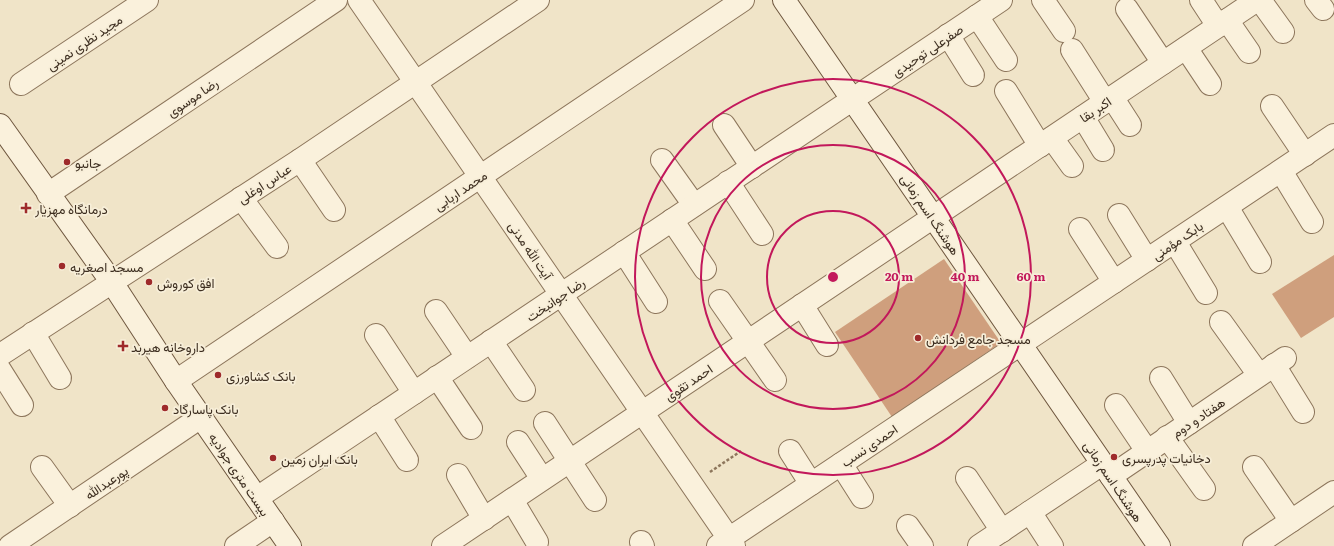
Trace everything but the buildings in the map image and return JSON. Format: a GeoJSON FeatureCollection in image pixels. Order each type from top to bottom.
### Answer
{"type":"FeatureCollection","features":[{"type":"Feature","properties":{"kind":"street","name":"مجید نظری نمینی"},"geometry":{"type":"LineString","coordinates":[[22,84],[146,0]]}},
{"type":"Feature","properties":{"kind":"street","name":"رضا موسوی"},"geometry":{"type":"LineString","coordinates":[[48,194],[336,0]]}},
{"type":"Feature","properties":{"kind":"street","name":"آیت‌ الله مدنی"},"geometry":{"type":"LineString","coordinates":[[359,0],[692,485],[727,544]]}},
{"type":"Feature","properties":{"kind":"street","name":"عباس اوغلی"},"geometry":{"type":"LineString","coordinates":[[0,355],[111,281],[300,160],[538,0]]}},
{"type":"Feature","properties":{"kind":"street","name":"محمد اربابی"},"geometry":{"type":"LineString","coordinates":[[176,380],[743,0]]}},
{"type":"Feature","properties":{"kind":"street","name":"هوشنگ اسم زمانی"},"geometry":{"type":"LineString","coordinates":[[784,0],[1159,546]]}},
{"type":"Feature","properties":{"kind":"street","name":"صفرعلی توحیدی"},"geometry":{"type":"LineString","coordinates":[[852,100],[1001,0]]}},
{"type":"Feature","properties":{"kind":"street"},"geometry":{"type":"LineString","coordinates":[[1044,0],[1068,40],[1109,100],[1130,125]]}},
{"type":"Feature","properties":{"kind":"street"},"geometry":{"type":"LineString","coordinates":[[1201,0],[1249,52]]}},
{"type":"Feature","properties":{"kind":"street","name":"اکبر بقا"},"geometry":{"type":"LineString","coordinates":[[933,217],[1257,0]]}},
{"type":"Feature","properties":{"kind":"street"},"geometry":{"type":"LineString","coordinates":[[1260,0],[1283,32]]}},
{"type":"Feature","properties":{"kind":"street"},"geometry":{"type":"LineString","coordinates":[[1127,9],[1163,63]]}},
{"type":"Feature","properties":{"kind":"street"},"geometry":{"type":"LineString","coordinates":[[977,16],[1006,60]]}},
{"type":"Feature","properties":{"kind":"street"},"geometry":{"type":"LineString","coordinates":[[948,35],[973,75]]}},
{"type":"Feature","properties":{"kind":"street"},"geometry":{"type":"LineString","coordinates":[[1186,48],[1210,84]]}},
{"type":"Feature","properties":{"kind":"street"},"geometry":{"type":"LineString","coordinates":[[1006,91],[1046,142],[1072,166]]}},
{"type":"Feature","properties":{"kind":"street","name":"رضا جوانبخت"},"geometry":{"type":"LineString","coordinates":[[257,498],[852,100]]}},
{"type":"Feature","properties":{"kind":"street"},"geometry":{"type":"LineString","coordinates":[[1272,106],[1305,155]]}},
{"type":"Feature","properties":{"kind":"street"},"geometry":{"type":"LineString","coordinates":[[1083,117],[1103,150]]}},
{"type":"Feature","properties":{"kind":"street"},"geometry":{"type":"LineString","coordinates":[[724,126],[752,167]]}},
{"type":"Feature","properties":{"kind":"street","name":"بیست متری جوادیه"},"geometry":{"type":"LineString","coordinates":[[4,137],[48,194],[111,281],[176,380],[290,546]]}},
{"type":"Feature","properties":{"kind":"street","name":"بابک مؤمنی"},"geometry":{"type":"LineString","coordinates":[[1020,344],[1305,155],[1332,140]]}},
{"type":"Feature","properties":{"kind":"street"},"geometry":{"type":"LineString","coordinates":[[300,160],[334,210]]}},
{"type":"Feature","properties":{"kind":"street"},"geometry":{"type":"LineString","coordinates":[[662,160],[694,205]]}},
{"type":"Feature","properties":{"kind":"street"},"geometry":{"type":"LineString","coordinates":[[1281,171],[1312,222]]}},
{"type":"Feature","properties":{"kind":"street"},"geometry":{"type":"LineString","coordinates":[[728,182],[762,234]]}},
{"type":"Feature","properties":{"kind":"street"},"geometry":{"type":"LineString","coordinates":[[240,198],[277,247]]}},
{"type":"Feature","properties":{"kind":"street"},"geometry":{"type":"LineString","coordinates":[[1227,207],[1260,262]]}},
{"type":"Feature","properties":{"kind":"street"},"geometry":{"type":"LineString","coordinates":[[1119,215],[1147,260]]}},
{"type":"Feature","properties":{"kind":"street","name":"احمد تقوی"},"geometry":{"type":"LineString","coordinates":[[443,546],[933,217]]}},
{"type":"Feature","properties":{"kind":"street"},"geometry":{"type":"LineString","coordinates":[[672,220],[705,269]]}},
{"type":"Feature","properties":{"kind":"street"},"geometry":{"type":"LineString","coordinates":[[1080,229],[1114,282]]}},
{"type":"Feature","properties":{"kind":"street"},"geometry":{"type":"LineString","coordinates":[[1174,242],[1206,293]]}},
{"type":"Feature","properties":{"kind":"street"},"geometry":{"type":"LineString","coordinates":[[624,252],[656,302]]}},
{"type":"Feature","properties":{"kind":"street"},"geometry":{"type":"LineString","coordinates":[[720,301],[775,380]]}},
{"type":"Feature","properties":{"kind":"street"},"geometry":{"type":"LineString","coordinates":[[802,305],[827,345]]}},
{"type":"Feature","properties":{"kind":"street"},"geometry":{"type":"LineString","coordinates":[[436,311],[467,357]]}},
{"type":"Feature","properties":{"kind":"street"},"geometry":{"type":"LineString","coordinates":[[1221,322],[1273,366],[1303,412]]}},
{"type":"Feature","properties":{"kind":"street"},"geometry":{"type":"LineString","coordinates":[[33,332],[60,378]]}},
{"type":"Feature","properties":{"kind":"street"},"geometry":{"type":"LineString","coordinates":[[376,335],[414,393]]}},
{"type":"Feature","properties":{"kind":"street"},"geometry":{"type":"LineString","coordinates":[[491,341],[524,390]]}},
{"type":"Feature","properties":{"kind":"street","name":"احمدی نسب"},"geometry":{"type":"LineString","coordinates":[[727,544],[840,464],[1020,344]]}},
{"type":"Feature","properties":{"kind":"street","name":"هفتاد و دوم"},"geometry":{"type":"LineString","coordinates":[[979,546],[1030,512],[1106,470],[1147,451],[1273,366]]}},
{"type":"Feature","properties":{"kind":"street"},"geometry":{"type":"LineString","coordinates":[[0,370],[22,405]]}},
{"type":"Feature","properties":{"kind":"street"},"geometry":{"type":"LineString","coordinates":[[437,377],[471,428]]}},
{"type":"Feature","properties":{"kind":"street"},"geometry":{"type":"LineString","coordinates":[[1161,378],[1189,422]]}},
{"type":"Feature","properties":{"kind":"street"},"geometry":{"type":"LineString","coordinates":[[1116,405],[1147,451]]}},
{"type":"Feature","properties":{"kind":"street"},"geometry":{"type":"LineString","coordinates":[[379,416],[407,460]]}},
{"type":"Feature","properties":{"kind":"street","name":"پورعبدالله"},"geometry":{"type":"LineString","coordinates":[[10,546],[201,417]]}},
{"type":"Feature","properties":{"kind":"street"},"geometry":{"type":"LineString","coordinates":[[545,423],[595,500]]}},
{"type":"Feature","properties":{"kind":"street"},"geometry":{"type":"LineString","coordinates":[[1167,437],[1204,489]]}},
{"type":"Feature","properties":{"kind":"street"},"geometry":{"type":"LineString","coordinates":[[518,442],[542,480]]}},
{"type":"Feature","properties":{"kind":"street"},"geometry":{"type":"LineString","coordinates":[[790,451],[811,484]]}},
{"type":"Feature","properties":{"kind":"street"},"geometry":{"type":"LineString","coordinates":[[840,464],[862,497]]}},
{"type":"Feature","properties":{"kind":"street"},"geometry":{"type":"LineString","coordinates":[[42,467],[70,506]]}},
{"type":"Feature","properties":{"kind":"street"},"geometry":{"type":"LineString","coordinates":[[1254,467],[1291,521]]}},
{"type":"Feature","properties":{"kind":"street"},"geometry":{"type":"LineString","coordinates":[[458,476],[484,519]]}},
{"type":"Feature","properties":{"kind":"street"},"geometry":{"type":"LineString","coordinates":[[967,478],[1002,531]]}},
{"type":"Feature","properties":{"kind":"street"},"geometry":{"type":"LineString","coordinates":[[1254,546],[1334,492]]}},
{"type":"Feature","properties":{"kind":"street"},"geometry":{"type":"LineString","coordinates":[[512,500],[537,542]]}},
{"type":"Feature","properties":{"kind":"street"},"geometry":{"type":"LineString","coordinates":[[1030,512],[1052,546]]}},
{"type":"Feature","properties":{"kind":"street"},"geometry":{"type":"LineString","coordinates":[[236,546],[273,521]]}},
{"type":"Feature","properties":{"kind":"street"},"geometry":{"type":"LineString","coordinates":[[908,526],[922,546]]}},
{"type":"Feature","properties":{"kind":"path"},"geometry":{"type":"LineString","coordinates":[[692,485],[741,451]]}},
{"type":"Feature","properties":{"kind":"place","name":"جانبو"},"geometry":{"type":"Point","coordinates":[67,162]}},
{"type":"Feature","properties":{"kind":"place","name":"درمانگاه مهزیار"},"geometry":{"type":"Point","coordinates":[26,208]}},
{"type":"Feature","properties":{"kind":"place","name":"مسجد اصغریه"},"geometry":{"type":"Point","coordinates":[62,266]}},
{"type":"Feature","properties":{"kind":"place","name":"افق کوروش"},"geometry":{"type":"Point","coordinates":[149,282]}},
{"type":"Feature","properties":{"kind":"place","name":"مسجد جامع فردانش"},"geometry":{"type":"Point","coordinates":[918,338]}},
{"type":"Feature","properties":{"kind":"place","name":"داروخانه هیربد"},"geometry":{"type":"Point","coordinates":[123,346]}},
{"type":"Feature","properties":{"kind":"place","name":"بانک کشاورزی"},"geometry":{"type":"Point","coordinates":[218,375]}},
{"type":"Feature","properties":{"kind":"place","name":"بانک پاسارگاد"},"geometry":{"type":"Point","coordinates":[165,408]}},
{"type":"Feature","properties":{"kind":"place","name":"دخانیات پدرپسری"},"geometry":{"type":"Point","coordinates":[1114,457]}},
{"type":"Feature","properties":{"kind":"place","name":"بانک ایران زمین"},"geometry":{"type":"Point","coordinates":[273,458]}}]}
